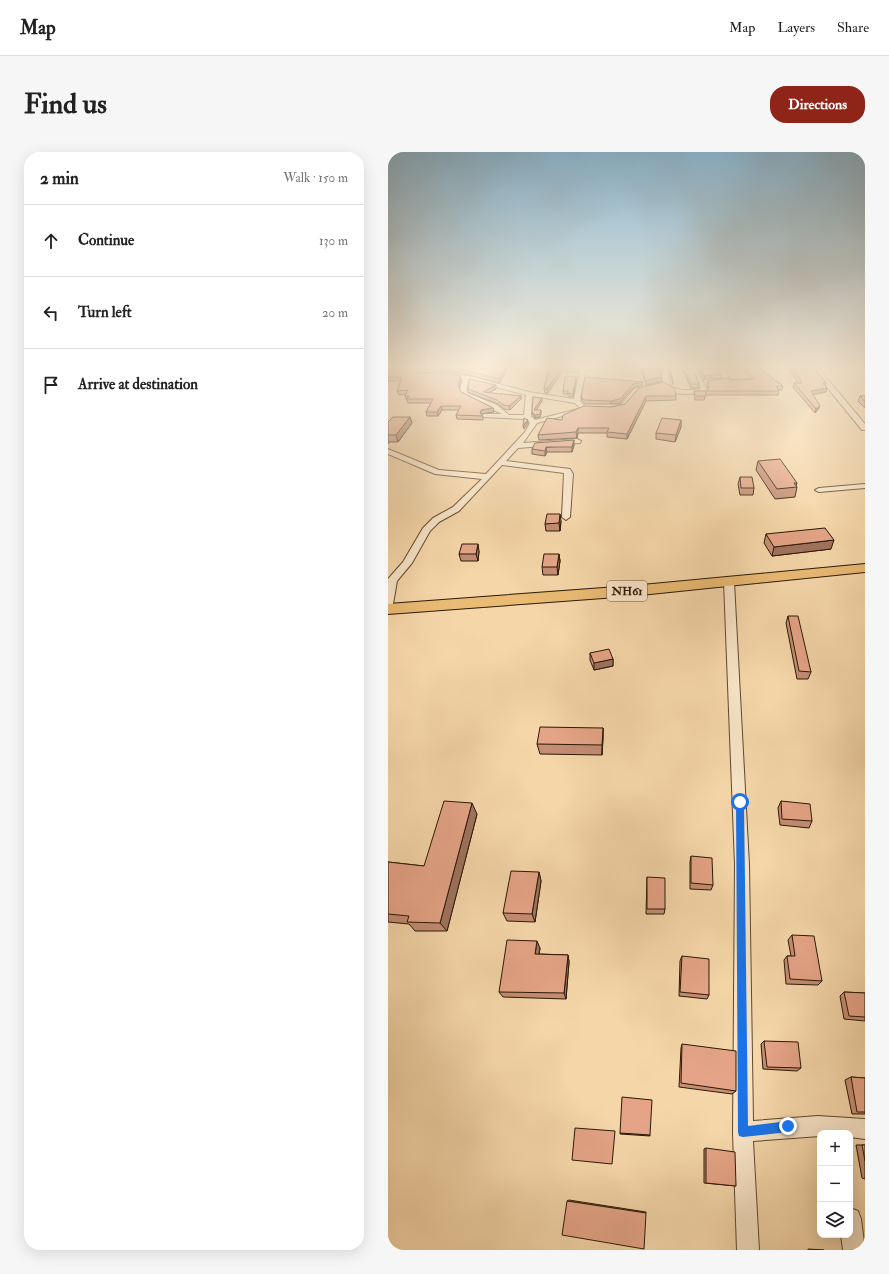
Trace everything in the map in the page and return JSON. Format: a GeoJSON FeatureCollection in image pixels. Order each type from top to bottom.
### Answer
{"type":"FeatureCollection","features":[{"type":"Feature","properties":{"kind":"highway","name":"NH61"},"geometry":{"type":"LineString","coordinates":[[388,602],[865,559]]}},
{"type":"Feature","properties":{"kind":"highway","name":"NH61"},"geometry":{"type":"LineString","coordinates":[[388,602],[561,596],[729,582],[865,568]]}},
{"type":"Feature","properties":{"kind":"street"},"geometry":{"type":"LineString","coordinates":[[388,602],[392,580],[407,562],[426,530],[436,520],[462,504],[488,477],[528,433],[531,420]]}},
{"type":"Feature","properties":{"kind":"street"},"geometry":{"type":"LineString","coordinates":[[515,446],[576,441]]}},
{"type":"Feature","properties":{"kind":"street"},"geometry":{"type":"LineString","coordinates":[[388,451],[438,472],[488,477]]}},
{"type":"Feature","properties":{"kind":"street"},"geometry":{"type":"LineString","coordinates":[[501,463],[567,471],[569,474],[566,517]]}},
{"type":"Feature","properties":{"kind":"street"},"geometry":{"type":"LineString","coordinates":[[818,490],[865,486]]}},
{"type":"Feature","properties":{"kind":"street"},"geometry":{"type":"LineString","coordinates":[[729,582],[742,857],[743,1132],[748,1250]]}},
{"type":"Feature","properties":{"kind":"street"},"geometry":{"type":"LineString","coordinates":[[743,1132],[811,1124],[838,1129],[865,1129]]}},
{"type":"Feature","properties":{"kind":"street"},"geometry":{"type":"LineString","coordinates":[[852,1238],[854,1250]]}},
{"type":"Feature","properties":{"kind":"building"},"geometry":{"type":"Polygon","coordinates":[[[390,420],[407,420],[396,435],[388,435],[388,422],[390,420]]]}},
{"type":"Feature","properties":{"kind":"building"},"geometry":{"type":"Polygon","coordinates":[[[524,420],[528,420],[523,426],[524,420]]]}},
{"type":"Feature","properties":{"kind":"building"},"geometry":{"type":"Polygon","coordinates":[[[546,420],[634,420],[627,434],[607,432],[609,428],[578,428],[576,432],[538,435],[546,420]]]}},
{"type":"Feature","properties":{"kind":"building"},"geometry":{"type":"Polygon","coordinates":[[[661,420],[681,420],[676,435],[656,433],[661,420]]]}},
{"type":"Feature","properties":{"kind":"building"},"geometry":{"type":"Polygon","coordinates":[[[574,440],[572,447],[546,447],[545,451],[532,449],[535,443],[574,440]]]}},
{"type":"Feature","properties":{"kind":"building"},"geometry":{"type":"Polygon","coordinates":[[[780,459],[797,483],[794,483],[797,487],[777,489],[758,461],[780,459]]]}},
{"type":"Feature","properties":{"kind":"building"},"geometry":{"type":"Polygon","coordinates":[[[740,477],[752,477],[754,488],[741,488],[740,477]]]}},
{"type":"Feature","properties":{"kind":"building"},"geometry":{"type":"Polygon","coordinates":[[[547,514],[560,514],[559,523],[545,524],[547,514]]]}},
{"type":"Feature","properties":{"kind":"building"},"geometry":{"type":"Polygon","coordinates":[[[825,528],[834,540],[774,547],[766,534],[825,528]]]}},
{"type":"Feature","properties":{"kind":"building"},"geometry":{"type":"Polygon","coordinates":[[[462,544],[478,544],[476,554],[459,554],[462,544]]]}},
{"type":"Feature","properties":{"kind":"building"},"geometry":{"type":"Polygon","coordinates":[[[544,554],[559,554],[557,567],[542,567],[544,554]]]}},
{"type":"Feature","properties":{"kind":"building"},"geometry":{"type":"Polygon","coordinates":[[[788,616],[798,616],[811,672],[799,671],[788,616]]]}},
{"type":"Feature","properties":{"kind":"building"},"geometry":{"type":"Polygon","coordinates":[[[609,649],[613,659],[594,663],[590,653],[609,649]]]}},
{"type":"Feature","properties":{"kind":"building"},"geometry":{"type":"Polygon","coordinates":[[[540,727],[603,728],[602,745],[537,744],[540,727]]]}},
{"type":"Feature","properties":{"kind":"building"},"geometry":{"type":"Polygon","coordinates":[[[444,801],[472,803],[440,923],[407,922],[409,916],[388,914],[388,862],[424,866],[444,801]]]}},
{"type":"Feature","properties":{"kind":"building"},"geometry":{"type":"Polygon","coordinates":[[[781,801],[810,804],[812,821],[782,819],[781,801]]]}},
{"type":"Feature","properties":{"kind":"building"},"geometry":{"type":"Polygon","coordinates":[[[691,856],[712,858],[713,885],[691,883],[691,856]]]}},
{"type":"Feature","properties":{"kind":"building"},"geometry":{"type":"Polygon","coordinates":[[[511,871],[539,872],[532,914],[503,913],[511,871]]]}},
{"type":"Feature","properties":{"kind":"building"},"geometry":{"type":"Polygon","coordinates":[[[647,877],[665,878],[665,909],[647,909],[647,877]]]}},
{"type":"Feature","properties":{"kind":"building"},"geometry":{"type":"Polygon","coordinates":[[[792,935],[814,936],[822,981],[790,979],[787,956],[795,956],[792,935]]]}},
{"type":"Feature","properties":{"kind":"building"},"geometry":{"type":"Polygon","coordinates":[[[507,940],[537,941],[535,954],[568,955],[564,993],[499,992],[507,940]]]}},
{"type":"Feature","properties":{"kind":"building"},"geometry":{"type":"Polygon","coordinates":[[[682,956],[709,959],[709,995],[680,992],[682,956]]]}},
{"type":"Feature","properties":{"kind":"building"},"geometry":{"type":"Polygon","coordinates":[[[844,992],[865,993],[865,1017],[849,1016],[844,992]]]}},
{"type":"Feature","properties":{"kind":"building"},"geometry":{"type":"Polygon","coordinates":[[[764,1041],[798,1042],[801,1068],[767,1067],[764,1041]]]}},
{"type":"Feature","properties":{"kind":"building"},"geometry":{"type":"Polygon","coordinates":[[[682,1044],[736,1051],[736,1091],[681,1083],[682,1044]]]}},
{"type":"Feature","properties":{"kind":"building"},"geometry":{"type":"Polygon","coordinates":[[[851,1077],[865,1078],[865,1112],[857,1112],[851,1077]]]}},
{"type":"Feature","properties":{"kind":"building"},"geometry":{"type":"Polygon","coordinates":[[[622,1097],[652,1100],[650,1135],[620,1133],[622,1097]]]}},
{"type":"Feature","properties":{"kind":"building"},"geometry":{"type":"Polygon","coordinates":[[[575,1128],[615,1131],[612,1164],[572,1160],[575,1128]]]}},
{"type":"Feature","properties":{"kind":"building"},"geometry":{"type":"Polygon","coordinates":[[[862,1145],[865,1145],[865,1161],[862,1145]]]}},
{"type":"Feature","properties":{"kind":"building"},"geometry":{"type":"Polygon","coordinates":[[[706,1148],[735,1152],[736,1186],[706,1183],[706,1148]]]}},
{"type":"Feature","properties":{"kind":"building"},"geometry":{"type":"Polygon","coordinates":[[[567,1201],[646,1213],[644,1249],[562,1235],[567,1201]]]}},
{"type":"Feature","properties":{"kind":"route"},"geometry":{"type":"LineString","coordinates":[[740,802],[742,865],[743,1132],[788,1126]]}}]}
